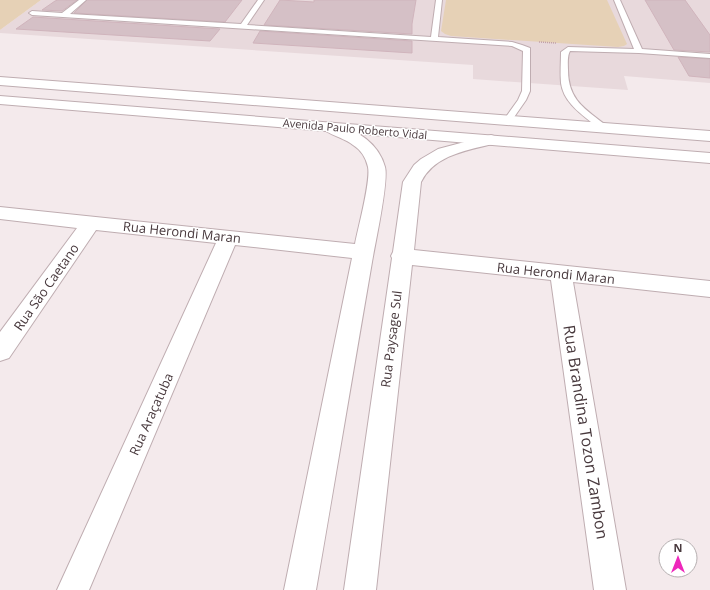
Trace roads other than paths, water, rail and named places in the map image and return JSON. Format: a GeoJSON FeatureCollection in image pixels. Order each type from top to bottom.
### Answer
{"type":"FeatureCollection","features":[{"type":"Feature","properties":{"kind":"street","name":"Avenida Paulo Roberto Vidal"},"geometry":{"type":"LineString","coordinates":[[0,81],[334,117],[491,140],[710,158]]}},
{"type":"Feature","properties":{"kind":"street","name":"Avenida Paulo Roberto Vidal"},"geometry":{"type":"LineString","coordinates":[[0,100],[334,117],[507,121],[710,136]]}},
{"type":"Feature","properties":{"kind":"street"},"geometry":{"type":"LineString","coordinates":[[300,590],[364,252],[375,190],[377,169],[369,150],[358,139],[347,132],[334,117]]}},
{"type":"Feature","properties":{"kind":"street","name":"Rua Paysage Sul"},"geometry":{"type":"LineString","coordinates":[[360,590],[412,182],[421,168],[440,154],[460,147],[491,140]]}},
{"type":"Feature","properties":{"kind":"street","name":"Rua Herondi Maran"},"geometry":{"type":"LineString","coordinates":[[0,213],[364,252]]}},
{"type":"Feature","properties":{"kind":"street","name":"Rua São Caetano"},"geometry":{"type":"LineString","coordinates":[[0,351],[91,223]]}},
{"type":"Feature","properties":{"kind":"street","name":"Rua Araçatuba"},"geometry":{"type":"LineString","coordinates":[[74,590],[229,237]]}},
{"type":"Feature","properties":{"kind":"street","name":"Rua Herondi Maran"},"geometry":{"type":"LineString","coordinates":[[402,256],[710,289]]}},
{"type":"Feature","properties":{"kind":"street","name":"Rua Brandina Tozon Zambon"},"geometry":{"type":"LineString","coordinates":[[562,273],[610,590]]}},
{"type":"Feature","properties":{"kind":"lane"},"geometry":{"type":"LineString","coordinates":[[64,15],[83,0]]}},
{"type":"Feature","properties":{"kind":"lane"},"geometry":{"type":"LineString","coordinates":[[243,26],[261,0]]}},
{"type":"Feature","properties":{"kind":"lane"},"geometry":{"type":"LineString","coordinates":[[434,38],[439,0]]}},
{"type":"Feature","properties":{"kind":"lane"},"geometry":{"type":"LineString","coordinates":[[617,0],[639,51]]}},
{"type":"Feature","properties":{"kind":"lane"},"geometry":{"type":"LineString","coordinates":[[32,13],[512,44],[527,50],[526,91],[522,100],[507,121]]}},
{"type":"Feature","properties":{"kind":"lane"},"geometry":{"type":"LineString","coordinates":[[604,128],[572,102],[568,94],[565,85],[565,52],[568,49],[579,48],[710,56]]}}]}
